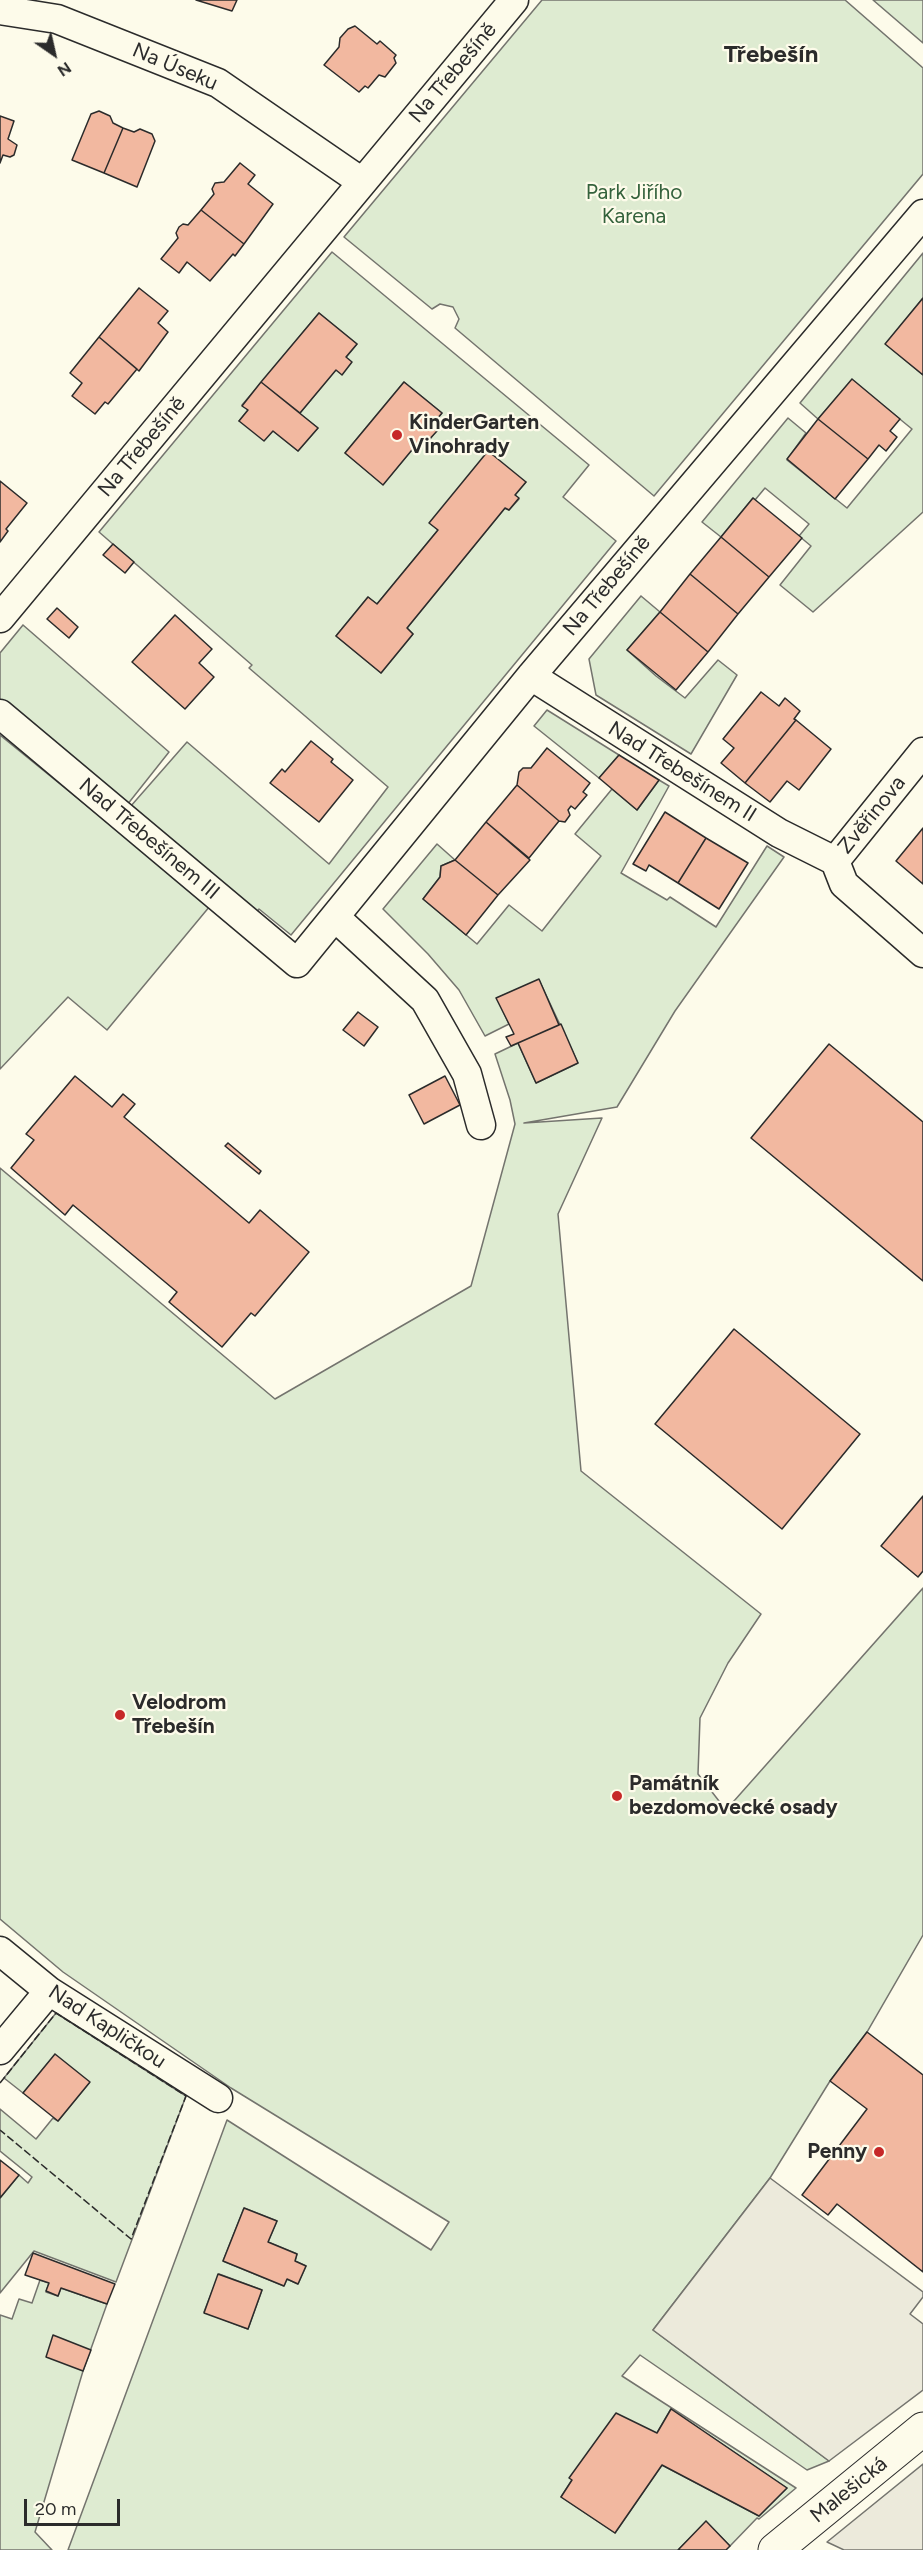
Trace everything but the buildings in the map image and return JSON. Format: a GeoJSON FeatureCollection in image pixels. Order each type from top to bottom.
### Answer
{"type":"FeatureCollection","features":[{"type":"Feature","properties":{"kind":"street","name":"Na Třebešíně"},"geometry":{"type":"LineString","coordinates":[[0,618],[514,0]]}},
{"type":"Feature","properties":{"kind":"street","name":"Na Úseku"},"geometry":{"type":"LineString","coordinates":[[0,10],[57,19],[218,83],[362,182]]}},
{"type":"Feature","properties":{"kind":"street","name":"Na Třebešíně"},"geometry":{"type":"LineString","coordinates":[[297,963],[531,676],[923,214]]}},
{"type":"Feature","properties":{"kind":"street","name":"Nad Třebešínem II"},"geometry":{"type":"LineString","coordinates":[[531,676],[779,833],[835,861]]}},
{"type":"Feature","properties":{"kind":"street","name":"Nad Třebešínem III"},"geometry":{"type":"LineString","coordinates":[[0,714],[297,963]]}},
{"type":"Feature","properties":{"kind":"street","name":"Zvěřinova"},"geometry":{"type":"LineString","coordinates":[[923,752],[835,861],[844,884],[923,953]]}},
{"type":"Feature","properties":{"kind":"street"},"geometry":{"type":"LineString","coordinates":[[336,918],[424,1000],[467,1074],[481,1125]]}},
{"type":"Feature","properties":{"kind":"street","name":"Nad Kapličkou"},"geometry":{"type":"LineString","coordinates":[[0,1951],[49,1991],[218,2098]]}},
{"type":"Feature","properties":{"kind":"street"},"geometry":{"type":"LineString","coordinates":[[0,2050],[49,1991]]}},
{"type":"Feature","properties":{"kind":"street","name":"Malešická"},"geometry":{"type":"LineString","coordinates":[[775,2550],[923,2429]]}},
{"type":"Feature","properties":{"kind":"green space","name":"Park Jiřího Karena"},"geometry":{"type":"Polygon","coordinates":[[[542,0],[845,0],[923,68],[923,174],[654,496],[455,328],[459,319],[453,307],[440,304],[432,309],[344,237],[542,0]]]}},
{"type":"Feature","properties":{"kind":"green space"},"geometry":{"type":"Polygon","coordinates":[[[873,0],[923,0],[923,43],[873,0]]]}},
{"type":"Feature","properties":{"kind":"green space"},"geometry":{"type":"Polygon","coordinates":[[[332,252],[589,465],[563,497],[616,541],[291,935],[259,909],[255,914],[130,807],[187,742],[329,864],[388,787],[249,668],[252,665],[99,532],[332,252]],[[319,313],[262,382],[300,413],[357,344],[319,313]],[[404,382],[345,453],[383,484],[421,439],[427,443],[436,431],[431,426],[442,413],[404,382]],[[261,383],[242,405],[248,410],[239,421],[273,431],[298,451],[318,428],[261,383]],[[526,482],[430,523],[438,530],[377,604],[368,597],[336,636],[381,673],[413,634],[407,628],[505,508],[509,510],[519,499],[515,495],[526,482]]]}},
{"type":"Feature","properties":{"kind":"green space"},"geometry":{"type":"Polygon","coordinates":[[[923,253],[923,298],[886,344],[923,375],[923,512],[813,612],[780,585],[811,546],[799,536],[809,524],[765,488],[755,500],[753,498],[721,537],[702,522],[788,418],[806,433],[787,460],[847,508],[912,429],[852,380],[818,419],[800,403],[923,253]]]}},
{"type":"Feature","properties":{"kind":"green space"},"geometry":{"type":"Polygon","coordinates":[[[641,596],[660,612],[627,650],[656,676],[685,698],[718,660],[737,675],[691,754],[596,695],[589,659],[641,596]]]}},
{"type":"Feature","properties":{"kind":"green space"},"geometry":{"type":"Polygon","coordinates":[[[23,625],[169,752],[127,805],[0,704],[0,653],[23,625]]]}},
{"type":"Feature","properties":{"kind":"green space"},"geometry":{"type":"Polygon","coordinates":[[[547,710],[619,755],[599,778],[534,726],[547,710]]]}},
{"type":"Feature","properties":{"kind":"green space"},"geometry":{"type":"Polygon","coordinates":[[[0,735],[210,906],[107,1030],[68,997],[0,1069],[0,735]]]}},
{"type":"Feature","properties":{"kind":"green space"},"geometry":{"type":"Polygon","coordinates":[[[659,780],[669,786],[621,873],[667,900],[670,897],[716,927],[767,846],[784,857],[675,1011],[617,1107],[524,1123],[602,1118],[558,1214],[581,1471],[761,1614],[728,1663],[700,1718],[698,1774],[726,1810],[923,1588],[923,1935],[867,2032],[830,2081],[770,2178],[653,2330],[829,2461],[807,2470],[640,2355],[622,2376],[796,2488],[759,2519],[757,2518],[730,2546],[706,2522],[678,2550],[68,2550],[227,2120],[431,2250],[449,2222],[231,2088],[63,1972],[0,1919],[0,1168],[275,1399],[471,1286],[515,1124],[495,1054],[518,1043],[536,1083],[578,1063],[539,980],[497,998],[509,1024],[485,1036],[459,990],[428,954],[383,909],[437,844],[455,860],[441,866],[440,877],[423,899],[477,944],[509,905],[542,931],[601,856],[575,834],[612,789],[637,810],[659,780]],[[244,2208],[223,2261],[284,2286],[287,2279],[298,2284],[306,2266],[295,2261],[297,2254],[268,2242],[277,2221],[244,2208]],[[219,2274],[204,2312],[248,2329],[262,2290],[219,2274]],[[671,2409],[657,2433],[572,2480],[561,2497],[615,2533],[662,2465],[759,2516],[787,2488],[671,2409]]]}},
{"type":"Feature","properties":{"kind":"green space"},"geometry":{"type":"Polygon","coordinates":[[[56,2013],[186,2096],[116,2282],[34,2251],[0,2293],[0,2198],[19,2175],[28,2183],[32,2177],[0,2151],[0,2109],[36,2139],[53,2118],[58,2121],[89,2083],[55,2055],[23,2093],[4,2078],[56,2013]]]}},
{"type":"Feature","properties":{"kind":"green space"},"geometry":{"type":"Polygon","coordinates":[[[40,2280],[49,2283],[46,2292],[58,2296],[61,2288],[107,2304],[83,2371],[35,2532],[52,2550],[0,2550],[0,2315],[12,2319],[19,2299],[32,2303],[40,2280]]]}},
{"type":"Feature","properties":{"kind":"shaded area"},"geometry":{"type":"Polygon","coordinates":[[[770,2178],[923,2292],[923,2297],[910,2314],[923,2324],[923,2390],[829,2461],[653,2330],[770,2178]]]}},
{"type":"Feature","properties":{"kind":"shaded area"},"geometry":{"type":"Polygon","coordinates":[[[923,2464],[923,2550],[844,2550],[827,2542],[923,2464]]]}},
{"type":"Feature","properties":{"kind":"fence"},"geometry":{"type":"LineString","coordinates":[[0,2083],[56,2013],[186,2096],[131,2239],[0,2130]]}},
{"type":"Feature","properties":{"kind":"place","name":"KinderGarten Vinohrady"},"geometry":{"type":"Point","coordinates":[397,435]}},
{"type":"Feature","properties":{"kind":"place","name":"Velodrom Třebešín"},"geometry":{"type":"Point","coordinates":[120,1715]}},
{"type":"Feature","properties":{"kind":"place","name":"Památník bezdomovecké osady"},"geometry":{"type":"Point","coordinates":[617,1796]}},
{"type":"Feature","properties":{"kind":"place","name":"Penny"},"geometry":{"type":"Point","coordinates":[879,2152]}},
{"type":"Feature","properties":{"kind":"district","name":"Třebešín"},"geometry":{"type":"Point","coordinates":[771,55]}}]}
